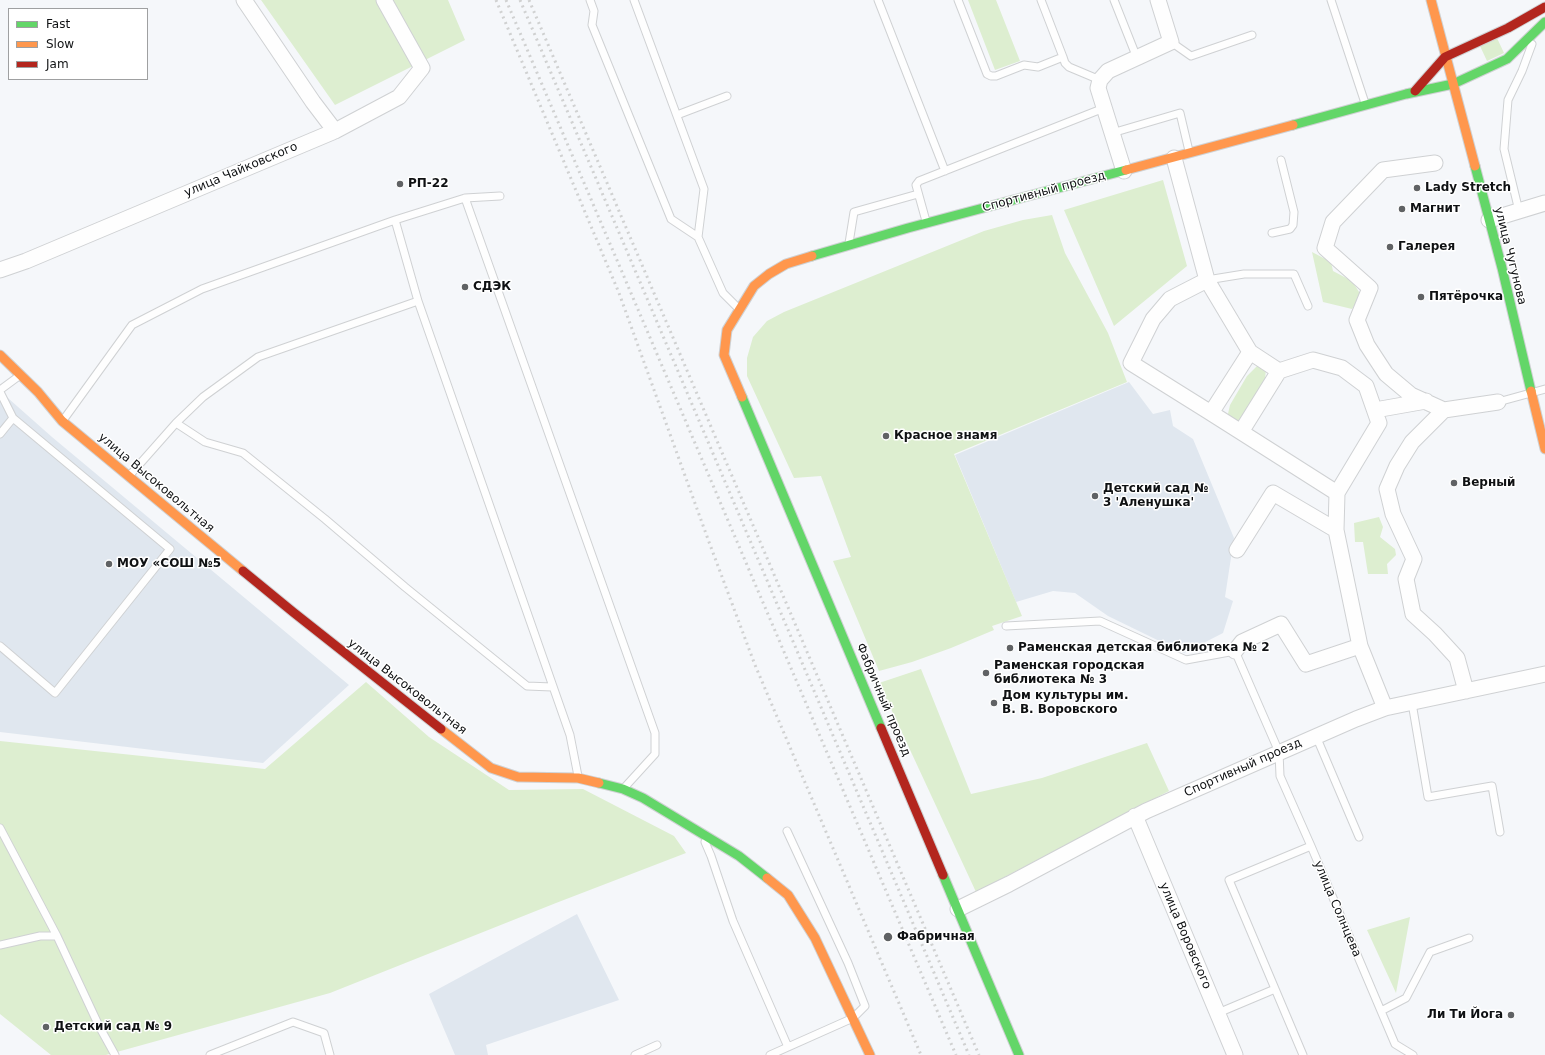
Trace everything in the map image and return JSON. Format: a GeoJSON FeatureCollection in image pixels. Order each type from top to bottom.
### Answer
{"type":"FeatureCollection","features":[{"type":"Feature","properties":{"kind":"main road","name":"улица Чугунова"},"geometry":{"type":"LineString","coordinates":[[1431,0],[1445,57],[1490,220],[1545,449]]}},
{"type":"Feature","properties":{"kind":"main road"},"geometry":{"type":"LineString","coordinates":[[1415,91],[1445,57],[1508,28],[1545,7]]}},
{"type":"Feature","properties":{"kind":"main road","name":"Спортивный проезд"},"geometry":{"type":"LineString","coordinates":[[724,355],[727,330],[754,286],[786,264],[926,224],[1174,158],[1415,91],[1453,84],[1507,59],[1545,22]]}},
{"type":"Feature","properties":{"kind":"main road","name":"улица Высоковольтная"},"geometry":{"type":"LineString","coordinates":[[0,355],[38,392],[62,421],[293,612],[491,768],[518,777],[578,778],[623,789],[643,798],[700,831],[739,856],[788,895],[815,938],[870,1055]]}},
{"type":"Feature","properties":{"kind":"main road","name":"Фабричный проезд"},"geometry":{"type":"LineString","coordinates":[[724,355],[1019,1055]]}},
{"type":"Feature","properties":{"kind":"street"},"geometry":{"type":"LineString","coordinates":[[244,0],[313,102],[335,131]]}},
{"type":"Feature","properties":{"kind":"street","name":"улица Чайковского"},"geometry":{"type":"LineString","coordinates":[[0,270],[26,261],[335,131],[399,97],[422,68],[384,0]]}},
{"type":"Feature","properties":{"kind":"street"},"geometry":{"type":"LineString","coordinates":[[1124,171],[1098,88],[1100,80],[1108,71],[1171,42],[1158,0]]}},
{"type":"Feature","properties":{"kind":"street"},"geometry":{"type":"LineString","coordinates":[[1174,158],[1207,280],[1250,352],[1279,371]]}},
{"type":"Feature","properties":{"kind":"street"},"geometry":{"type":"LineString","coordinates":[[1435,163],[1383,170],[1333,222],[1325,248],[1370,288],[1357,320],[1367,345],[1386,374],[1411,395],[1444,410],[1498,402]]}},
{"type":"Feature","properties":{"kind":"street"},"geometry":{"type":"LineString","coordinates":[[1490,220],[1545,203]]}},
{"type":"Feature","properties":{"kind":"street"},"geometry":{"type":"LineString","coordinates":[[1207,280],[1170,299],[1153,319],[1131,363],[1337,493]]}},
{"type":"Feature","properties":{"kind":"street"},"geometry":{"type":"LineString","coordinates":[[1211,413],[1250,352]]}},
{"type":"Feature","properties":{"kind":"street"},"geometry":{"type":"LineString","coordinates":[[1241,432],[1279,371],[1313,360],[1342,368],[1366,386],[1379,423],[1337,493],[1336,530],[1360,646],[1385,708]]}},
{"type":"Feature","properties":{"kind":"street"},"geometry":{"type":"LineString","coordinates":[[1375,410],[1426,401]]}},
{"type":"Feature","properties":{"kind":"street"},"geometry":{"type":"LineString","coordinates":[[1444,410],[1412,442],[1397,466],[1387,489],[1393,514],[1414,559],[1406,579],[1413,614],[1435,634],[1457,658],[1466,691]]}},
{"type":"Feature","properties":{"kind":"street"},"geometry":{"type":"LineString","coordinates":[[1237,550],[1273,493],[1336,530]]}},
{"type":"Feature","properties":{"kind":"street"},"geometry":{"type":"LineString","coordinates":[[1235,651],[1242,642],[1281,624],[1306,664],[1360,646]]}},
{"type":"Feature","properties":{"kind":"street","name":"Спортивный проезд"},"geometry":{"type":"LineString","coordinates":[[958,909],[1135,816],[1278,752],[1385,708],[1545,674]]}},
{"type":"Feature","properties":{"kind":"street","name":"улица Воровского"},"geometry":{"type":"LineString","coordinates":[[1135,816],[1235,1055]]}},
{"type":"Feature","properties":{"kind":"lane"},"geometry":{"type":"LineString","coordinates":[[590,0],[594,11],[592,25],[671,219],[698,237]]}},
{"type":"Feature","properties":{"kind":"lane"},"geometry":{"type":"LineString","coordinates":[[634,0],[704,189],[698,237],[723,293],[739,309]]}},
{"type":"Feature","properties":{"kind":"lane"},"geometry":{"type":"LineString","coordinates":[[878,0],[945,171]]}},
{"type":"Feature","properties":{"kind":"lane"},"geometry":{"type":"LineString","coordinates":[[958,0],[987,74],[996,76],[1024,65],[1038,67],[1063,57]]}},
{"type":"Feature","properties":{"kind":"lane"},"geometry":{"type":"LineString","coordinates":[[1041,0],[1066,65],[1100,80]]}},
{"type":"Feature","properties":{"kind":"lane"},"geometry":{"type":"LineString","coordinates":[[1114,0],[1137,58]]}},
{"type":"Feature","properties":{"kind":"lane"},"geometry":{"type":"LineString","coordinates":[[1331,0],[1366,105]]}},
{"type":"Feature","properties":{"kind":"lane"},"geometry":{"type":"LineString","coordinates":[[1519,211],[1504,149],[1508,100],[1522,72],[1532,45],[1534,34]]}},
{"type":"Feature","properties":{"kind":"lane"},"geometry":{"type":"LineString","coordinates":[[1171,42],[1191,56],[1252,35]]}},
{"type":"Feature","properties":{"kind":"lane"},"geometry":{"type":"LineString","coordinates":[[677,115],[728,96]]}},
{"type":"Feature","properties":{"kind":"lane"},"geometry":{"type":"LineString","coordinates":[[926,224],[916,183],[1104,108]]}},
{"type":"Feature","properties":{"kind":"lane"},"geometry":{"type":"LineString","coordinates":[[1112,133],[1180,113],[1190,153]]}},
{"type":"Feature","properties":{"kind":"lane"},"geometry":{"type":"LineString","coordinates":[[1272,233],[1290,229],[1293,225],[1294,212],[1281,160]]}},
{"type":"Feature","properties":{"kind":"lane"},"geometry":{"type":"LineString","coordinates":[[848,246],[854,212],[918,194]]}},
{"type":"Feature","properties":{"kind":"lane"},"geometry":{"type":"LineString","coordinates":[[62,421],[132,325],[202,290],[395,220],[465,198],[500,196]]}},
{"type":"Feature","properties":{"kind":"lane"},"geometry":{"type":"LineString","coordinates":[[465,198],[655,734],[655,754],[623,789]]}},
{"type":"Feature","properties":{"kind":"lane"},"geometry":{"type":"LineString","coordinates":[[395,220],[418,301],[570,735],[578,778]]}},
{"type":"Feature","properties":{"kind":"lane"},"geometry":{"type":"LineString","coordinates":[[1207,280],[1244,274],[1294,274],[1308,306]]}},
{"type":"Feature","properties":{"kind":"lane"},"geometry":{"type":"LineString","coordinates":[[129,477],[176,423],[203,397],[258,357],[418,301]]}},
{"type":"Feature","properties":{"kind":"lane"},"geometry":{"type":"LineString","coordinates":[[0,646],[55,693],[170,549],[13,418],[0,391],[21,375]]}},
{"type":"Feature","properties":{"kind":"lane"},"geometry":{"type":"LineString","coordinates":[[1498,402],[1545,389]]}},
{"type":"Feature","properties":{"kind":"lane"},"geometry":{"type":"LineString","coordinates":[[0,434],[13,418]]}},
{"type":"Feature","properties":{"kind":"lane"},"geometry":{"type":"LineString","coordinates":[[176,423],[205,442],[243,453],[325,519],[405,587],[528,686],[552,687]]}},
{"type":"Feature","properties":{"kind":"lane"},"geometry":{"type":"LineString","coordinates":[[1006,626],[1100,621],[1186,660],[1235,651]]}},
{"type":"Feature","properties":{"kind":"lane","name":"улица Солнцева"},"geometry":{"type":"LineString","coordinates":[[1235,651],[1278,752],[1280,776],[1394,1044],[1413,1055]]}},
{"type":"Feature","properties":{"kind":"lane"},"geometry":{"type":"LineString","coordinates":[[1412,703],[1428,797],[1492,786],[1500,832]]}},
{"type":"Feature","properties":{"kind":"lane"},"geometry":{"type":"LineString","coordinates":[[1316,736],[1359,838]]}},
{"type":"Feature","properties":{"kind":"lane"},"geometry":{"type":"LineString","coordinates":[[0,828],[57,936],[99,1026],[115,1055]]}},
{"type":"Feature","properties":{"kind":"lane"},"geometry":{"type":"LineString","coordinates":[[700,831],[711,856],[733,921],[788,1047]]}},
{"type":"Feature","properties":{"kind":"lane"},"geometry":{"type":"LineString","coordinates":[[770,1055],[853,1018],[865,1006],[860,989],[787,831]]}},
{"type":"Feature","properties":{"kind":"lane"},"geometry":{"type":"LineString","coordinates":[[1302,1055],[1229,880],[1311,846]]}},
{"type":"Feature","properties":{"kind":"lane"},"geometry":{"type":"LineString","coordinates":[[0,945],[40,936],[57,936]]}},
{"type":"Feature","properties":{"kind":"lane"},"geometry":{"type":"LineString","coordinates":[[1381,1011],[1406,998],[1430,952],[1469,938]]}},
{"type":"Feature","properties":{"kind":"lane"},"geometry":{"type":"LineString","coordinates":[[1218,1013],[1275,989]]}},
{"type":"Feature","properties":{"kind":"lane"},"geometry":{"type":"LineString","coordinates":[[210,1055],[293,1022],[324,1033],[330,1055]]}},
{"type":"Feature","properties":{"kind":"lane"},"geometry":{"type":"LineString","coordinates":[[635,1055],[657,1045]]}},
{"type":"Feature","properties":{"kind":"shaded area","name":"Детский сад № 3 'Аленушка'"},"geometry":{"type":"Polygon","coordinates":[[[1129,382],[1153,414],[1170,410],[1173,426],[1193,439],[1234,538],[1225,597],[1233,601],[1223,633],[1184,653],[1108,616],[1075,593],[1053,591],[1016,602],[955,455],[1129,382]]]}},
{"type":"Feature","properties":{"kind":"shaded area"},"geometry":{"type":"Polygon","coordinates":[[[0,391],[52,437],[349,685],[263,763],[0,732],[0,391]]]}},
{"type":"Feature","properties":{"kind":"shaded area"},"geometry":{"type":"Polygon","coordinates":[[[577,914],[619,1000],[486,1045],[488,1055],[455,1055],[429,994],[577,914]]]}},
{"type":"Feature","properties":{"kind":"green space"},"geometry":{"type":"Polygon","coordinates":[[[261,0],[448,0],[465,40],[335,105],[261,0]]]}},
{"type":"Feature","properties":{"kind":"green space"},"geometry":{"type":"Polygon","coordinates":[[[968,0],[996,0],[1020,61],[995,70],[968,0]]]}},
{"type":"Feature","properties":{"kind":"green space"},"geometry":{"type":"Polygon","coordinates":[[[1497,38],[1504,53],[1487,61],[1480,46],[1497,38]]]}},
{"type":"Feature","properties":{"kind":"green space"},"geometry":{"type":"Polygon","coordinates":[[[1163,180],[1187,266],[1114,326],[1064,210],[1163,180]]]}},
{"type":"Feature","properties":{"kind":"green space","name":"Красное знамя"},"geometry":{"type":"Polygon","coordinates":[[[1052,215],[1065,253],[1108,333],[1127,382],[954,454],[1022,616],[992,626],[994,630],[951,648],[912,662],[879,671],[833,561],[851,557],[821,476],[794,478],[747,376],[747,358],[753,337],[767,321],[784,312],[984,231],[1023,220],[1052,215]]]}},
{"type":"Feature","properties":{"kind":"green space"},"geometry":{"type":"Polygon","coordinates":[[[1312,252],[1331,262],[1333,271],[1352,281],[1361,295],[1352,309],[1323,302],[1312,252]]]}},
{"type":"Feature","properties":{"kind":"green space"},"geometry":{"type":"Polygon","coordinates":[[[1257,366],[1266,368],[1265,380],[1243,418],[1235,423],[1227,418],[1230,405],[1247,376],[1257,366]]]}},
{"type":"Feature","properties":{"kind":"green space"},"geometry":{"type":"Polygon","coordinates":[[[1379,517],[1383,527],[1380,537],[1395,549],[1396,555],[1387,564],[1388,574],[1368,574],[1363,542],[1355,542],[1354,523],[1379,517]]]}},
{"type":"Feature","properties":{"kind":"green space"},"geometry":{"type":"Polygon","coordinates":[[[921,669],[971,794],[1042,778],[1147,743],[1169,791],[976,892],[879,683],[921,669]]]}},
{"type":"Feature","properties":{"kind":"green space"},"geometry":{"type":"Polygon","coordinates":[[[366,682],[429,737],[509,790],[583,789],[674,836],[686,853],[330,993],[106,1055],[51,1055],[0,1014],[0,741],[265,769],[366,682]]]}},
{"type":"Feature","properties":{"kind":"green space"},"geometry":{"type":"Polygon","coordinates":[[[1410,917],[1396,993],[1367,930],[1410,917]]]}},
{"type":"Feature","properties":{"kind":"railway"},"geometry":{"type":"LineString","coordinates":[[496,0],[619,293],[755,665],[921,1055]]}},
{"type":"Feature","properties":{"kind":"railway"},"geometry":{"type":"LineString","coordinates":[[506,0],[956,1055]]}},
{"type":"Feature","properties":{"kind":"railway"},"geometry":{"type":"LineString","coordinates":[[520,0],[969,1055]]}},
{"type":"Feature","properties":{"kind":"railway"},"geometry":{"type":"LineString","coordinates":[[529,0],[979,1055]]}},
{"type":"Feature","properties":{"kind":"traffic: fast"},"geometry":{"type":"LineString","coordinates":[[1293,125],[1406,94],[1453,84],[1507,59],[1545,22]]}},
{"type":"Feature","properties":{"kind":"traffic: fast"},"geometry":{"type":"LineString","coordinates":[[1475,166],[1502,268],[1531,391]]}},
{"type":"Feature","properties":{"kind":"traffic: fast"},"geometry":{"type":"LineString","coordinates":[[812,256],[908,228],[1126,170]]}},
{"type":"Feature","properties":{"kind":"traffic: fast"},"geometry":{"type":"LineString","coordinates":[[742,397],[881,728]]}},
{"type":"Feature","properties":{"kind":"traffic: fast"},"geometry":{"type":"LineString","coordinates":[[599,783],[623,789],[643,798],[739,856],[767,878]]}},
{"type":"Feature","properties":{"kind":"traffic: fast"},"geometry":{"type":"LineString","coordinates":[[943,875],[1019,1055]]}},
{"type":"Feature","properties":{"kind":"traffic: slow"},"geometry":{"type":"LineString","coordinates":[[1431,0],[1475,166]]}},
{"type":"Feature","properties":{"kind":"traffic: slow"},"geometry":{"type":"LineString","coordinates":[[1126,170],[1293,125]]}},
{"type":"Feature","properties":{"kind":"traffic: slow"},"geometry":{"type":"LineString","coordinates":[[742,397],[724,355],[727,330],[754,286],[769,274],[786,264],[812,256]]}},
{"type":"Feature","properties":{"kind":"traffic: slow"},"geometry":{"type":"LineString","coordinates":[[0,355],[38,392],[62,421],[243,571]]}},
{"type":"Feature","properties":{"kind":"traffic: slow"},"geometry":{"type":"LineString","coordinates":[[1531,391],[1545,449]]}},
{"type":"Feature","properties":{"kind":"traffic: slow"},"geometry":{"type":"LineString","coordinates":[[441,729],[491,768],[518,777],[578,778],[599,783]]}},
{"type":"Feature","properties":{"kind":"traffic: slow"},"geometry":{"type":"LineString","coordinates":[[767,878],[788,895],[815,938],[870,1055]]}},
{"type":"Feature","properties":{"kind":"traffic: jam"},"geometry":{"type":"LineString","coordinates":[[1415,91],[1445,57],[1508,28],[1545,7]]}},
{"type":"Feature","properties":{"kind":"traffic: jam"},"geometry":{"type":"LineString","coordinates":[[243,571],[441,729]]}},
{"type":"Feature","properties":{"kind":"traffic: jam"},"geometry":{"type":"LineString","coordinates":[[881,728],[943,875]]}},
{"type":"Feature","properties":{"kind":"place","name":"РП-22"},"geometry":{"type":"Point","coordinates":[400,184]}},
{"type":"Feature","properties":{"kind":"place","name":"Lady Stretch"},"geometry":{"type":"Point","coordinates":[1417,188]}},
{"type":"Feature","properties":{"kind":"place","name":"Магнит"},"geometry":{"type":"Point","coordinates":[1402,209]}},
{"type":"Feature","properties":{"kind":"place","name":"Галерея"},"geometry":{"type":"Point","coordinates":[1390,247]}},
{"type":"Feature","properties":{"kind":"place","name":"СДЭК"},"geometry":{"type":"Point","coordinates":[465,287]}},
{"type":"Feature","properties":{"kind":"place","name":"Пятёрочка"},"geometry":{"type":"Point","coordinates":[1421,297]}},
{"type":"Feature","properties":{"kind":"place","name":"Красное знамя"},"geometry":{"type":"Point","coordinates":[886,436]}},
{"type":"Feature","properties":{"kind":"place","name":"Верный"},"geometry":{"type":"Point","coordinates":[1454,483]}},
{"type":"Feature","properties":{"kind":"place","name":"Детский сад № 3 'Аленушка'"},"geometry":{"type":"Point","coordinates":[1095,496]}},
{"type":"Feature","properties":{"kind":"place","name":"МОУ «СОШ №5"},"geometry":{"type":"Point","coordinates":[109,564]}},
{"type":"Feature","properties":{"kind":"place","name":"Раменская детская библиотека № 2"},"geometry":{"type":"Point","coordinates":[1010,648]}},
{"type":"Feature","properties":{"kind":"place","name":"Раменская городская библиотека № 3"},"geometry":{"type":"Point","coordinates":[986,673]}},
{"type":"Feature","properties":{"kind":"place","name":"Дом культуры им. В. В. Воровского"},"geometry":{"type":"Point","coordinates":[994,703]}},
{"type":"Feature","properties":{"kind":"place","name":"Фабричная"},"geometry":{"type":"Point","coordinates":[888,937]}},
{"type":"Feature","properties":{"kind":"place","name":"Ли Ти Йога"},"geometry":{"type":"Point","coordinates":[1511,1015]}},
{"type":"Feature","properties":{"kind":"place","name":"Детский сад № 9"},"geometry":{"type":"Point","coordinates":[46,1027]}}]}
